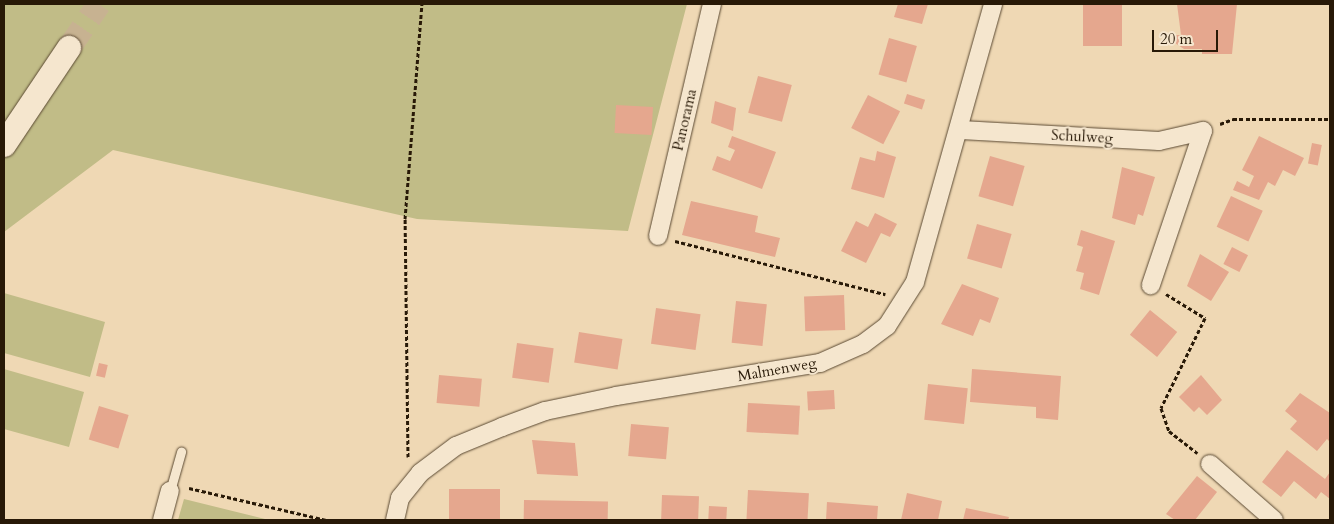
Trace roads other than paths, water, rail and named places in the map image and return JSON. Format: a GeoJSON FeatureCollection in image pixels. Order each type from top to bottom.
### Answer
{"type":"FeatureCollection","features":[{"type":"Feature","properties":{"kind":"street","name":"Panorama"},"geometry":{"type":"LineString","coordinates":[[658,236],[712,4]]}},
{"type":"Feature","properties":{"kind":"street","name":"Malmenweg"},"geometry":{"type":"LineString","coordinates":[[395,520],[400,498],[408,488],[456,446],[545,412],[820,363],[863,344],[887,326],[915,282],[960,130],[994,4]]}},
{"type":"Feature","properties":{"kind":"street"},"geometry":{"type":"LineString","coordinates":[[4,145],[69,48]]}},
{"type":"Feature","properties":{"kind":"street","name":"Schulweg"},"geometry":{"type":"LineString","coordinates":[[960,130],[1159,141],[1203,131],[1151,285]]}},
{"type":"Feature","properties":{"kind":"street"},"geometry":{"type":"LineString","coordinates":[[1210,464],[1274,520]]}},
{"type":"Feature","properties":{"kind":"street"},"geometry":{"type":"LineString","coordinates":[[162,520],[171,488]]}},
{"type":"Feature","properties":{"kind":"lane"},"geometry":{"type":"LineString","coordinates":[[171,488],[181,452]]}},
{"type":"Feature","properties":{"kind":"tunnel"},"geometry":{"type":"LineString","coordinates":[[69,48],[99,4]]}}]}
